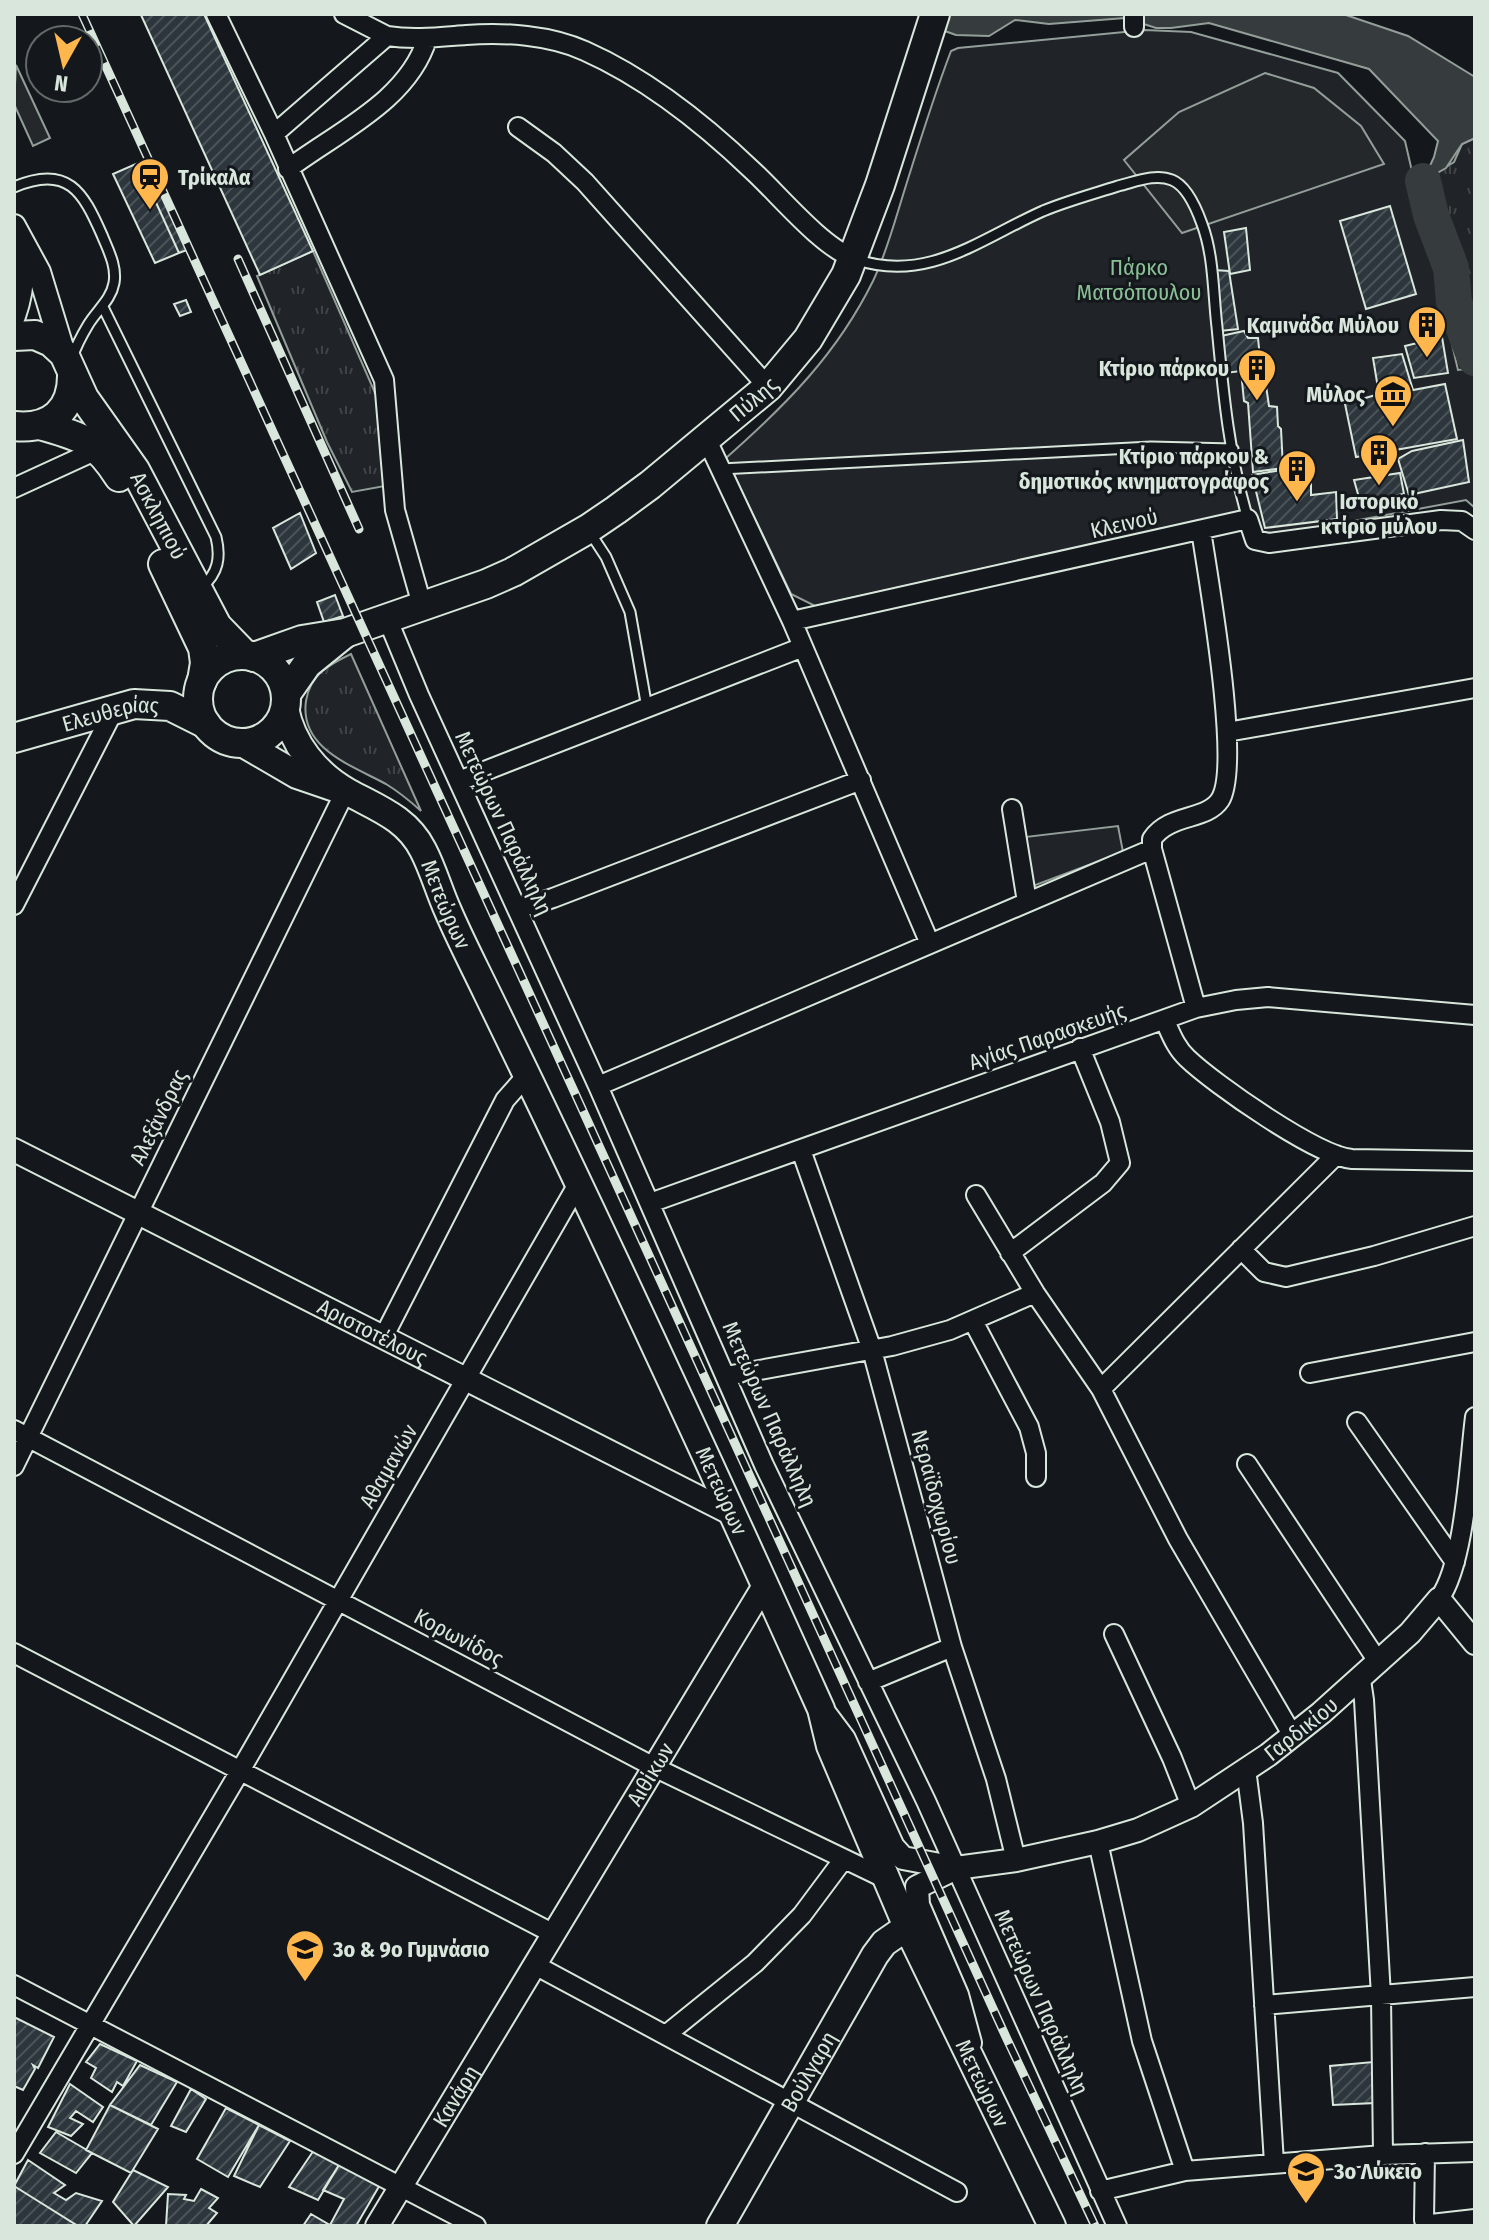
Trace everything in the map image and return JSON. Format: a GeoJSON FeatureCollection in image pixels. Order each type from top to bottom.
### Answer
{"type":"FeatureCollection","features":[{"type":"Feature","properties":{"kind":"main road","name":"Πύλης"},"geometry":{"type":"LineString","coordinates":[[387,618],[486,584],[588,529],[650,485],[768,387],[820,322],[853,258],[935,14]]}},
{"type":"Feature","properties":{"kind":"main road"},"geometry":{"type":"LineString","coordinates":[[14,336],[35,335],[51,342],[69,364]]}},
{"type":"Feature","properties":{"kind":"main road","name":"Ασκληπιού"},"geometry":{"type":"LineString","coordinates":[[24,429],[62,411],[72,387],[69,364]]}},
{"type":"Feature","properties":{"kind":"main road","name":"Ασκληπιού"},"geometry":{"type":"LineString","coordinates":[[69,364],[84,398],[135,470],[217,626],[249,656]]}},
{"type":"Feature","properties":{"kind":"main road","name":"Ασκληπιού"},"geometry":{"type":"LineString","coordinates":[[24,429],[72,434],[89,441],[99,449],[119,477],[198,634],[205,663],[202,681]]}},
{"type":"Feature","properties":{"kind":"main road"},"geometry":{"type":"LineString","coordinates":[[206,724],[198,703],[202,681],[219,662],[302,640],[345,633],[387,618]]}},
{"type":"Feature","properties":{"kind":"main road"},"geometry":{"type":"LineString","coordinates":[[242,743],[257,741],[270,733],[280,722],[286,701],[307,664],[345,633]]}},
{"type":"Feature","properties":{"kind":"main road"},"geometry":{"type":"LineString","coordinates":[[249,656],[276,671],[286,701]]}},
{"type":"Feature","properties":{"kind":"main road","name":"Μετεώρων"},"geometry":{"type":"LineString","coordinates":[[286,701],[289,725],[297,743],[324,774],[346,790],[391,814],[413,834],[423,850],[449,914],[765,1584],[821,1709],[830,1746],[907,1927],[1052,2226]]}},
{"type":"Feature","properties":{"kind":"main road","name":"Ελευθερίας"},"geometry":{"type":"LineString","coordinates":[[14,738],[115,708],[151,703],[170,706],[206,724],[222,738],[242,743]]}},
{"type":"Feature","properties":{"kind":"main road","name":"Μετεώρων"},"geometry":{"type":"LineString","coordinates":[[242,743],[297,775],[321,785],[346,790]]}},
{"type":"Feature","properties":{"kind":"main road","name":"Βούλγαρη"},"geometry":{"type":"LineString","coordinates":[[720,2226],[875,1955],[884,1943],[907,1927]]}},
{"type":"Feature","properties":{"kind":"street"},"geometry":{"type":"LineString","coordinates":[[216,14],[274,134],[384,380],[395,510],[422,605]]}},
{"type":"Feature","properties":{"kind":"street"},"geometry":{"type":"LineString","coordinates":[[344,14],[387,36],[427,39],[468,35],[523,36],[583,50],[625,71],[716,136],[824,239],[853,258]]}},
{"type":"Feature","properties":{"kind":"street"},"geometry":{"type":"LineString","coordinates":[[274,134],[387,36]]}},
{"type":"Feature","properties":{"kind":"street"},"geometry":{"type":"LineString","coordinates":[[288,169],[395,91],[411,72],[427,39]]}},
{"type":"Feature","properties":{"kind":"street"},"geometry":{"type":"LineString","coordinates":[[518,127],[554,153],[585,182],[768,387]]}},
{"type":"Feature","properties":{"kind":"street"},"geometry":{"type":"LineString","coordinates":[[14,316],[23,278],[23,257],[16,229]]}},
{"type":"Feature","properties":{"kind":"street"},"geometry":{"type":"LineString","coordinates":[[16,229],[39,272],[69,364]]}},
{"type":"Feature","properties":{"kind":"street"},"geometry":{"type":"LineString","coordinates":[[706,438],[792,621],[930,944]]}},
{"type":"Feature","properties":{"kind":"street"},"geometry":{"type":"LineString","coordinates":[[14,488],[99,449]]}},
{"type":"Feature","properties":{"kind":"street"},"geometry":{"type":"LineString","coordinates":[[1248,519],[1255,540],[1269,543],[1454,520],[1462,521],[1475,530]]}},
{"type":"Feature","properties":{"kind":"street","name":"Κλεινού"},"geometry":{"type":"LineString","coordinates":[[792,621],[1248,519]]}},
{"type":"Feature","properties":{"kind":"street"},"geometry":{"type":"LineString","coordinates":[[1196,1008],[1152,849],[1152,839],[1166,823],[1201,812],[1220,800],[1227,781],[1227,732],[1201,530]]}},
{"type":"Feature","properties":{"kind":"street","name":"Μετεώρων Παράλληλη"},"geometry":{"type":"LineString","coordinates":[[387,618],[557,1002],[598,1086],[764,1465],[956,1868],[1117,2226]]}},
{"type":"Feature","properties":{"kind":"street"},"geometry":{"type":"LineString","coordinates":[[459,781],[803,647]]}},
{"type":"Feature","properties":{"kind":"street"},"geometry":{"type":"LineString","coordinates":[[1227,732],[1475,688]]}},
{"type":"Feature","properties":{"kind":"street"},"geometry":{"type":"LineString","coordinates":[[14,905],[115,708]]}},
{"type":"Feature","properties":{"kind":"street"},"geometry":{"type":"LineString","coordinates":[[517,906],[553,898],[861,780]]}},
{"type":"Feature","properties":{"kind":"street","name":"Αλεξάνδρας"},"geometry":{"type":"LineString","coordinates":[[14,1466],[21,1434],[139,1212],[346,790]]}},
{"type":"Feature","properties":{"kind":"street"},"geometry":{"type":"LineString","coordinates":[[1012,809],[1027,902]]}},
{"type":"Feature","properties":{"kind":"street"},"geometry":{"type":"LineString","coordinates":[[598,1086],[1152,849]]}},
{"type":"Feature","properties":{"kind":"street","name":"Αγίας Παρασκευής"},"geometry":{"type":"LineString","coordinates":[[650,1203],[1196,1008],[1268,997],[1475,1015]]}},
{"type":"Feature","properties":{"kind":"street"},"geometry":{"type":"LineString","coordinates":[[1165,1021],[1185,1057],[1311,1144],[1352,1159],[1475,1161]]}},
{"type":"Feature","properties":{"kind":"street"},"geometry":{"type":"LineString","coordinates":[[1010,1253],[1103,1183],[1120,1163],[1110,1122],[1080,1048]]}},
{"type":"Feature","properties":{"kind":"street"},"geometry":{"type":"LineString","coordinates":[[384,1336],[505,1100],[527,1075]]}},
{"type":"Feature","properties":{"kind":"street","name":"Αριστοτέλους"},"geometry":{"type":"LineString","coordinates":[[14,1150],[732,1514]]}},
{"type":"Feature","properties":{"kind":"street","name":"Νεραϊδοχωρίου"},"geometry":{"type":"LineString","coordinates":[[801,1150],[872,1350],[952,1647],[996,1779],[1016,1860]]}},
{"type":"Feature","properties":{"kind":"street"},"geometry":{"type":"LineString","coordinates":[[1101,1389],[1336,1155]]}},
{"type":"Feature","properties":{"kind":"street","name":"Αθαμανών"},"geometry":{"type":"LineString","coordinates":[[14,2154],[240,1771],[578,1184]]}},
{"type":"Feature","properties":{"kind":"street"},"geometry":{"type":"LineString","coordinates":[[976,1195],[1035,1293],[1101,1389],[1178,1539],[1293,1736]]}},
{"type":"Feature","properties":{"kind":"street"},"geometry":{"type":"LineString","coordinates":[[1241,1249],[1264,1272],[1286,1277],[1374,1256],[1475,1226]]}},
{"type":"Feature","properties":{"kind":"street"},"geometry":{"type":"LineString","coordinates":[[726,1376],[872,1350],[935,1334],[1035,1293]]}},
{"type":"Feature","properties":{"kind":"street"},"geometry":{"type":"LineString","coordinates":[[973,1321],[1029,1427],[1036,1453],[1036,1477]]}},
{"type":"Feature","properties":{"kind":"street"},"geometry":{"type":"LineString","coordinates":[[1310,1373],[1475,1342]]}},
{"type":"Feature","properties":{"kind":"street","name":"Γαρδικίου"},"geometry":{"type":"LineString","coordinates":[[956,1868],[1016,1860],[1098,1842],[1138,1830],[1191,1806],[1293,1736],[1361,1680],[1422,1621],[1448,1583],[1455,1562],[1471,1473],[1475,1417]]}},
{"type":"Feature","properties":{"kind":"street"},"geometry":{"type":"LineString","coordinates":[[1357,1422],[1455,1562]]}},
{"type":"Feature","properties":{"kind":"street","name":"Κορωνίδος"},"geometry":{"type":"LineString","coordinates":[[21,1434],[654,1767],[886,1879]]}},
{"type":"Feature","properties":{"kind":"street"},"geometry":{"type":"LineString","coordinates":[[1247,1464],[1379,1663]]}},
{"type":"Feature","properties":{"kind":"street","name":"Αιθίκων"},"geometry":{"type":"LineString","coordinates":[[535,1965],[765,1584]]}},
{"type":"Feature","properties":{"kind":"street"},"geometry":{"type":"LineString","coordinates":[[1439,1599],[1475,1643]]}},
{"type":"Feature","properties":{"kind":"street"},"geometry":{"type":"LineString","coordinates":[[1114,1634],[1191,1806]]}},
{"type":"Feature","properties":{"kind":"street"},"geometry":{"type":"LineString","coordinates":[[868,1682],[952,1647]]}},
{"type":"Feature","properties":{"kind":"street"},"geometry":{"type":"LineString","coordinates":[[14,1653],[554,1934]]}},
{"type":"Feature","properties":{"kind":"street"},"geometry":{"type":"LineString","coordinates":[[1361,1680],[1381,1996],[1383,2155]]}},
{"type":"Feature","properties":{"kind":"street"},"geometry":{"type":"LineString","coordinates":[[821,1709],[844,1739],[893,1847],[903,1858],[956,1868]]}},
{"type":"Feature","properties":{"kind":"street"},"geometry":{"type":"LineString","coordinates":[[1246,1769],[1253,1823],[1274,2163]]}},
{"type":"Feature","properties":{"kind":"street"},"geometry":{"type":"LineString","coordinates":[[1098,1842],[1142,2041],[1185,2171]]}},
{"type":"Feature","properties":{"kind":"street"},"geometry":{"type":"LineString","coordinates":[[667,2034],[755,1963],[802,1915],[843,1860]]}},
{"type":"Feature","properties":{"kind":"street"},"geometry":{"type":"LineString","coordinates":[[956,1868],[917,1887],[917,1896],[918,1905],[961,2006],[974,2062]]}},
{"type":"Feature","properties":{"kind":"street"},"geometry":{"type":"LineString","coordinates":[[535,1965],[957,2192]]}},
{"type":"Feature","properties":{"kind":"street","name":"Κανάρη"},"geometry":{"type":"LineString","coordinates":[[377,2226],[535,1965]]}},
{"type":"Feature","properties":{"kind":"street"},"geometry":{"type":"LineString","coordinates":[[14,1985],[476,2226]]}},
{"type":"Feature","properties":{"kind":"street"},"geometry":{"type":"LineString","coordinates":[[1264,2005],[1475,1987]]}},
{"type":"Feature","properties":{"kind":"street"},"geometry":{"type":"LineString","coordinates":[[1100,2191],[1185,2171],[1383,2155],[1475,2152]]}},
{"type":"Feature","properties":{"kind":"street"},"geometry":{"type":"LineString","coordinates":[[1425,2153],[1424,2220],[1431,2224],[1475,2219]]}},
{"type":"Feature","properties":{"kind":"lane"},"geometry":{"type":"LineString","coordinates":[[853,258],[878,267],[906,268],[928,263],[963,251],[1055,206],[1141,180],[1168,178],[1184,190],[1205,236],[1233,449],[1248,519]]}},
{"type":"Feature","properties":{"kind":"lane"},"geometry":{"type":"LineString","coordinates":[[14,187],[37,181],[69,184],[87,202],[114,269],[114,282],[103,307],[82,335],[69,364]]}},
{"type":"Feature","properties":{"kind":"lane"},"geometry":{"type":"LineString","coordinates":[[103,307],[216,537],[217,569],[198,590]]}},
{"type":"Feature","properties":{"kind":"lane"},"geometry":{"type":"LineString","coordinates":[[721,470],[1151,447],[1233,449]]}},
{"type":"Feature","properties":{"kind":"lane"},"geometry":{"type":"LineString","coordinates":[[588,529],[606,557],[630,612],[647,708]]}},
{"type":"Feature","properties":{"kind":"green space","name":"Πάρκο Ματσόπουλου"},"geometry":{"type":"Polygon","coordinates":[[[1145,30],[1191,32],[1338,73],[1405,141],[1458,370],[1475,368],[1475,508],[1466,500],[1268,537],[1215,520],[1200,520],[815,606],[791,594],[726,458],[808,377],[859,307],[886,250],[951,51],[1145,30]]]}},
{"type":"Feature","properties":{"kind":"green space"},"geometry":{"type":"Polygon","coordinates":[[[1475,138],[1475,320],[1463,312],[1457,300],[1452,234],[1426,179],[1454,162],[1462,144],[1475,138]]]}},
{"type":"Feature","properties":{"kind":"green space"},"geometry":{"type":"Polygon","coordinates":[[[313,251],[376,395],[383,434],[385,486],[352,492],[327,442],[257,276],[313,251]]]}},
{"type":"Feature","properties":{"kind":"green space"},"geometry":{"type":"Polygon","coordinates":[[[351,654],[421,811],[386,784],[331,754],[311,732],[306,718],[306,701],[311,684],[328,667],[351,654]]]}},
{"type":"Feature","properties":{"kind":"green space"},"geometry":{"type":"Polygon","coordinates":[[[1118,826],[1123,852],[1033,886],[1025,837],[1118,826]]]}},
{"type":"Feature","properties":{"kind":"shaded area"},"geometry":{"type":"Polygon","coordinates":[[[918,14],[1343,14],[1408,36],[1475,77],[1475,138],[1462,144],[1446,168],[1423,181],[1438,141],[1369,69],[1209,23],[1156,28],[1125,18],[1049,24],[1015,20],[989,36],[956,35],[918,14]]]}},
{"type":"Feature","properties":{"kind":"shaded area"},"geometry":{"type":"Polygon","coordinates":[[[16,65],[24,82],[24,104],[34,104],[50,138],[33,146],[14,104],[16,65]]]}},
{"type":"Feature","properties":{"kind":"shaded area"},"geometry":{"type":"Polygon","coordinates":[[[1265,73],[1314,88],[1361,126],[1384,164],[1182,233],[1124,160],[1179,112],[1265,73]]]}},
{"type":"Feature","properties":{"kind":"building"},"geometry":{"type":"Polygon","coordinates":[[[204,14],[313,251],[260,275],[141,15],[204,14]]]}},
{"type":"Feature","properties":{"kind":"building"},"geometry":{"type":"Polygon","coordinates":[[[145,160],[187,250],[179,253],[138,163],[145,160]]]}},
{"type":"Feature","properties":{"kind":"building"},"geometry":{"type":"Polygon","coordinates":[[[138,163],[179,253],[155,263],[113,174],[138,163]]]}},
{"type":"Feature","properties":{"kind":"building"},"geometry":{"type":"Polygon","coordinates":[[[1390,206],[1416,294],[1366,309],[1340,221],[1390,206]]]}},
{"type":"Feature","properties":{"kind":"building"},"geometry":{"type":"Polygon","coordinates":[[[1246,228],[1250,270],[1230,274],[1224,232],[1246,228]]]}},
{"type":"Feature","properties":{"kind":"building","name":"Κτίριο πάρκου"},"geometry":{"type":"Polygon","coordinates":[[[1213,270],[1229,271],[1238,329],[1220,331],[1213,270]]]}},
{"type":"Feature","properties":{"kind":"building"},"geometry":{"type":"Polygon","coordinates":[[[186,300],[191,312],[180,316],[174,304],[186,300]]]}},
{"type":"Feature","properties":{"kind":"building","name":"Κτίριο πάρκου"},"geometry":{"type":"Polygon","coordinates":[[[1244,331],[1248,338],[1258,338],[1260,358],[1265,358],[1269,406],[1277,407],[1278,426],[1281,429],[1283,468],[1253,472],[1248,403],[1244,401],[1241,371],[1225,373],[1221,336],[1244,331]]]}},
{"type":"Feature","properties":{"kind":"building","name":"Καμινάδα Μύλου"},"geometry":{"type":"Polygon","coordinates":[[[1442,337],[1448,373],[1414,378],[1405,346],[1442,337]]]}},
{"type":"Feature","properties":{"kind":"building"},"geometry":{"type":"Polygon","coordinates":[[[1402,354],[1413,390],[1445,384],[1457,439],[1356,457],[1345,404],[1379,394],[1373,358],[1402,354]]]}},
{"type":"Feature","properties":{"kind":"building"},"geometry":{"type":"Polygon","coordinates":[[[1463,440],[1469,482],[1409,495],[1398,459],[1412,451],[1463,440]]]}},
{"type":"Feature","properties":{"kind":"building","name":"Κτίριο πάρκου & δημοτικός κινηματογράφος"},"geometry":{"type":"Polygon","coordinates":[[[1311,465],[1311,495],[1336,492],[1337,519],[1265,528],[1252,475],[1311,465]]]}},
{"type":"Feature","properties":{"kind":"building","name":"Ιστορικό κτίριο μύλου"},"geometry":{"type":"Polygon","coordinates":[[[1400,473],[1404,494],[1360,501],[1354,480],[1400,473]]]}},
{"type":"Feature","properties":{"kind":"building"},"geometry":{"type":"Polygon","coordinates":[[[300,513],[316,553],[291,569],[273,528],[300,513]]]}},
{"type":"Feature","properties":{"kind":"building"},"geometry":{"type":"Polygon","coordinates":[[[335,595],[343,616],[324,622],[317,602],[335,595]]]}},
{"type":"Feature","properties":{"kind":"building"},"geometry":{"type":"Polygon","coordinates":[[[14,2017],[54,2037],[38,2068],[33,2065],[35,2069],[23,2090],[14,2086],[14,2017]]]}},
{"type":"Feature","properties":{"kind":"building"},"geometry":{"type":"Polygon","coordinates":[[[100,2044],[137,2061],[123,2086],[117,2082],[112,2092],[91,2078],[96,2068],[86,2062],[100,2044]]]}},
{"type":"Feature","properties":{"kind":"building"},"geometry":{"type":"Polygon","coordinates":[[[1373,2062],[1375,2103],[1333,2105],[1330,2066],[1373,2062]]]}},
{"type":"Feature","properties":{"kind":"building"},"geometry":{"type":"Polygon","coordinates":[[[140,2065],[177,2082],[151,2125],[110,2105],[140,2065]]]}},
{"type":"Feature","properties":{"kind":"building"},"geometry":{"type":"Polygon","coordinates":[[[70,2084],[103,2107],[93,2122],[76,2111],[70,2118],[83,2124],[71,2136],[48,2127],[70,2084]]]}},
{"type":"Feature","properties":{"kind":"building"},"geometry":{"type":"Polygon","coordinates":[[[191,2089],[206,2099],[186,2132],[171,2126],[191,2089]]]}},
{"type":"Feature","properties":{"kind":"building"},"geometry":{"type":"Polygon","coordinates":[[[110,2105],[158,2129],[131,2173],[86,2150],[110,2105]]]}},
{"type":"Feature","properties":{"kind":"building"},"geometry":{"type":"Polygon","coordinates":[[[226,2108],[259,2125],[228,2177],[197,2159],[226,2108]]]}},
{"type":"Feature","properties":{"kind":"building"},"geometry":{"type":"Polygon","coordinates":[[[259,2125],[290,2141],[260,2187],[234,2176],[259,2125]]]}},
{"type":"Feature","properties":{"kind":"building"},"geometry":{"type":"Polygon","coordinates":[[[56,2132],[92,2153],[76,2173],[40,2153],[56,2132]]]}},
{"type":"Feature","properties":{"kind":"building"},"geometry":{"type":"Polygon","coordinates":[[[314,2150],[339,2165],[318,2200],[289,2187],[314,2150]]]}},
{"type":"Feature","properties":{"kind":"building"},"geometry":{"type":"Polygon","coordinates":[[[28,2160],[65,2185],[54,2193],[66,2200],[76,2193],[102,2201],[85,2226],[78,2226],[14,2186],[28,2160]]]}},
{"type":"Feature","properties":{"kind":"building"},"geometry":{"type":"Polygon","coordinates":[[[339,2165],[381,2183],[356,2226],[330,2225],[344,2199],[323,2190],[339,2165]]]}},
{"type":"Feature","properties":{"kind":"building"},"geometry":{"type":"Polygon","coordinates":[[[133,2170],[168,2187],[134,2226],[113,2202],[133,2170]]]}},
{"type":"Feature","properties":{"kind":"building"},"geometry":{"type":"Polygon","coordinates":[[[14,2186],[78,2226],[14,2226],[14,2186]]]}},
{"type":"Feature","properties":{"kind":"building"},"geometry":{"type":"Polygon","coordinates":[[[201,2189],[218,2198],[209,2208],[217,2213],[206,2226],[166,2226],[168,2194],[186,2195],[184,2199],[194,2201],[201,2189]]]}},
{"type":"Feature","properties":{"kind":"building"},"geometry":{"type":"Polygon","coordinates":[[[311,2214],[330,2225],[332,2226],[303,2226],[311,2214]]]}},
{"type":"Feature","properties":{"kind":"waterway"},"geometry":{"type":"LineString","coordinates":[[1423,181],[1431,215],[1451,268],[1454,302],[1475,358]]}},
{"type":"Feature","properties":{"kind":"railway"},"geometry":{"type":"LineString","coordinates":[[82,14],[1095,2226]]}},
{"type":"Feature","properties":{"kind":"railway"},"geometry":{"type":"LineString","coordinates":[[238,259],[359,529]]}},
{"type":"Feature","properties":{"kind":"place","name":"Τρίκαλα"},"geometry":{"type":"Point","coordinates":[150,211]}},
{"type":"Feature","properties":{"kind":"place","name":"Καμινάδα Μύλου"},"geometry":{"type":"Point","coordinates":[1427,359]}},
{"type":"Feature","properties":{"kind":"place","name":"Κτίριο πάρκου"},"geometry":{"type":"Point","coordinates":[1257,402]}},
{"type":"Feature","properties":{"kind":"place","name":"Μύλος"},"geometry":{"type":"Point","coordinates":[1393,428]}},
{"type":"Feature","properties":{"kind":"place","name":"Ιστορικό κτίριο μύλου"},"geometry":{"type":"Point","coordinates":[1379,487]}},
{"type":"Feature","properties":{"kind":"place","name":"Κτίριο πάρκου & δημοτικός κινηματογράφος"},"geometry":{"type":"Point","coordinates":[1297,503]}},
{"type":"Feature","properties":{"kind":"place","name":"3ο & 9ο Γυμνάσιο"},"geometry":{"type":"Point","coordinates":[305,1983]}},
{"type":"Feature","properties":{"kind":"place","name":"3ο Λύκειο"},"geometry":{"type":"Point","coordinates":[1306,2205]}}]}
